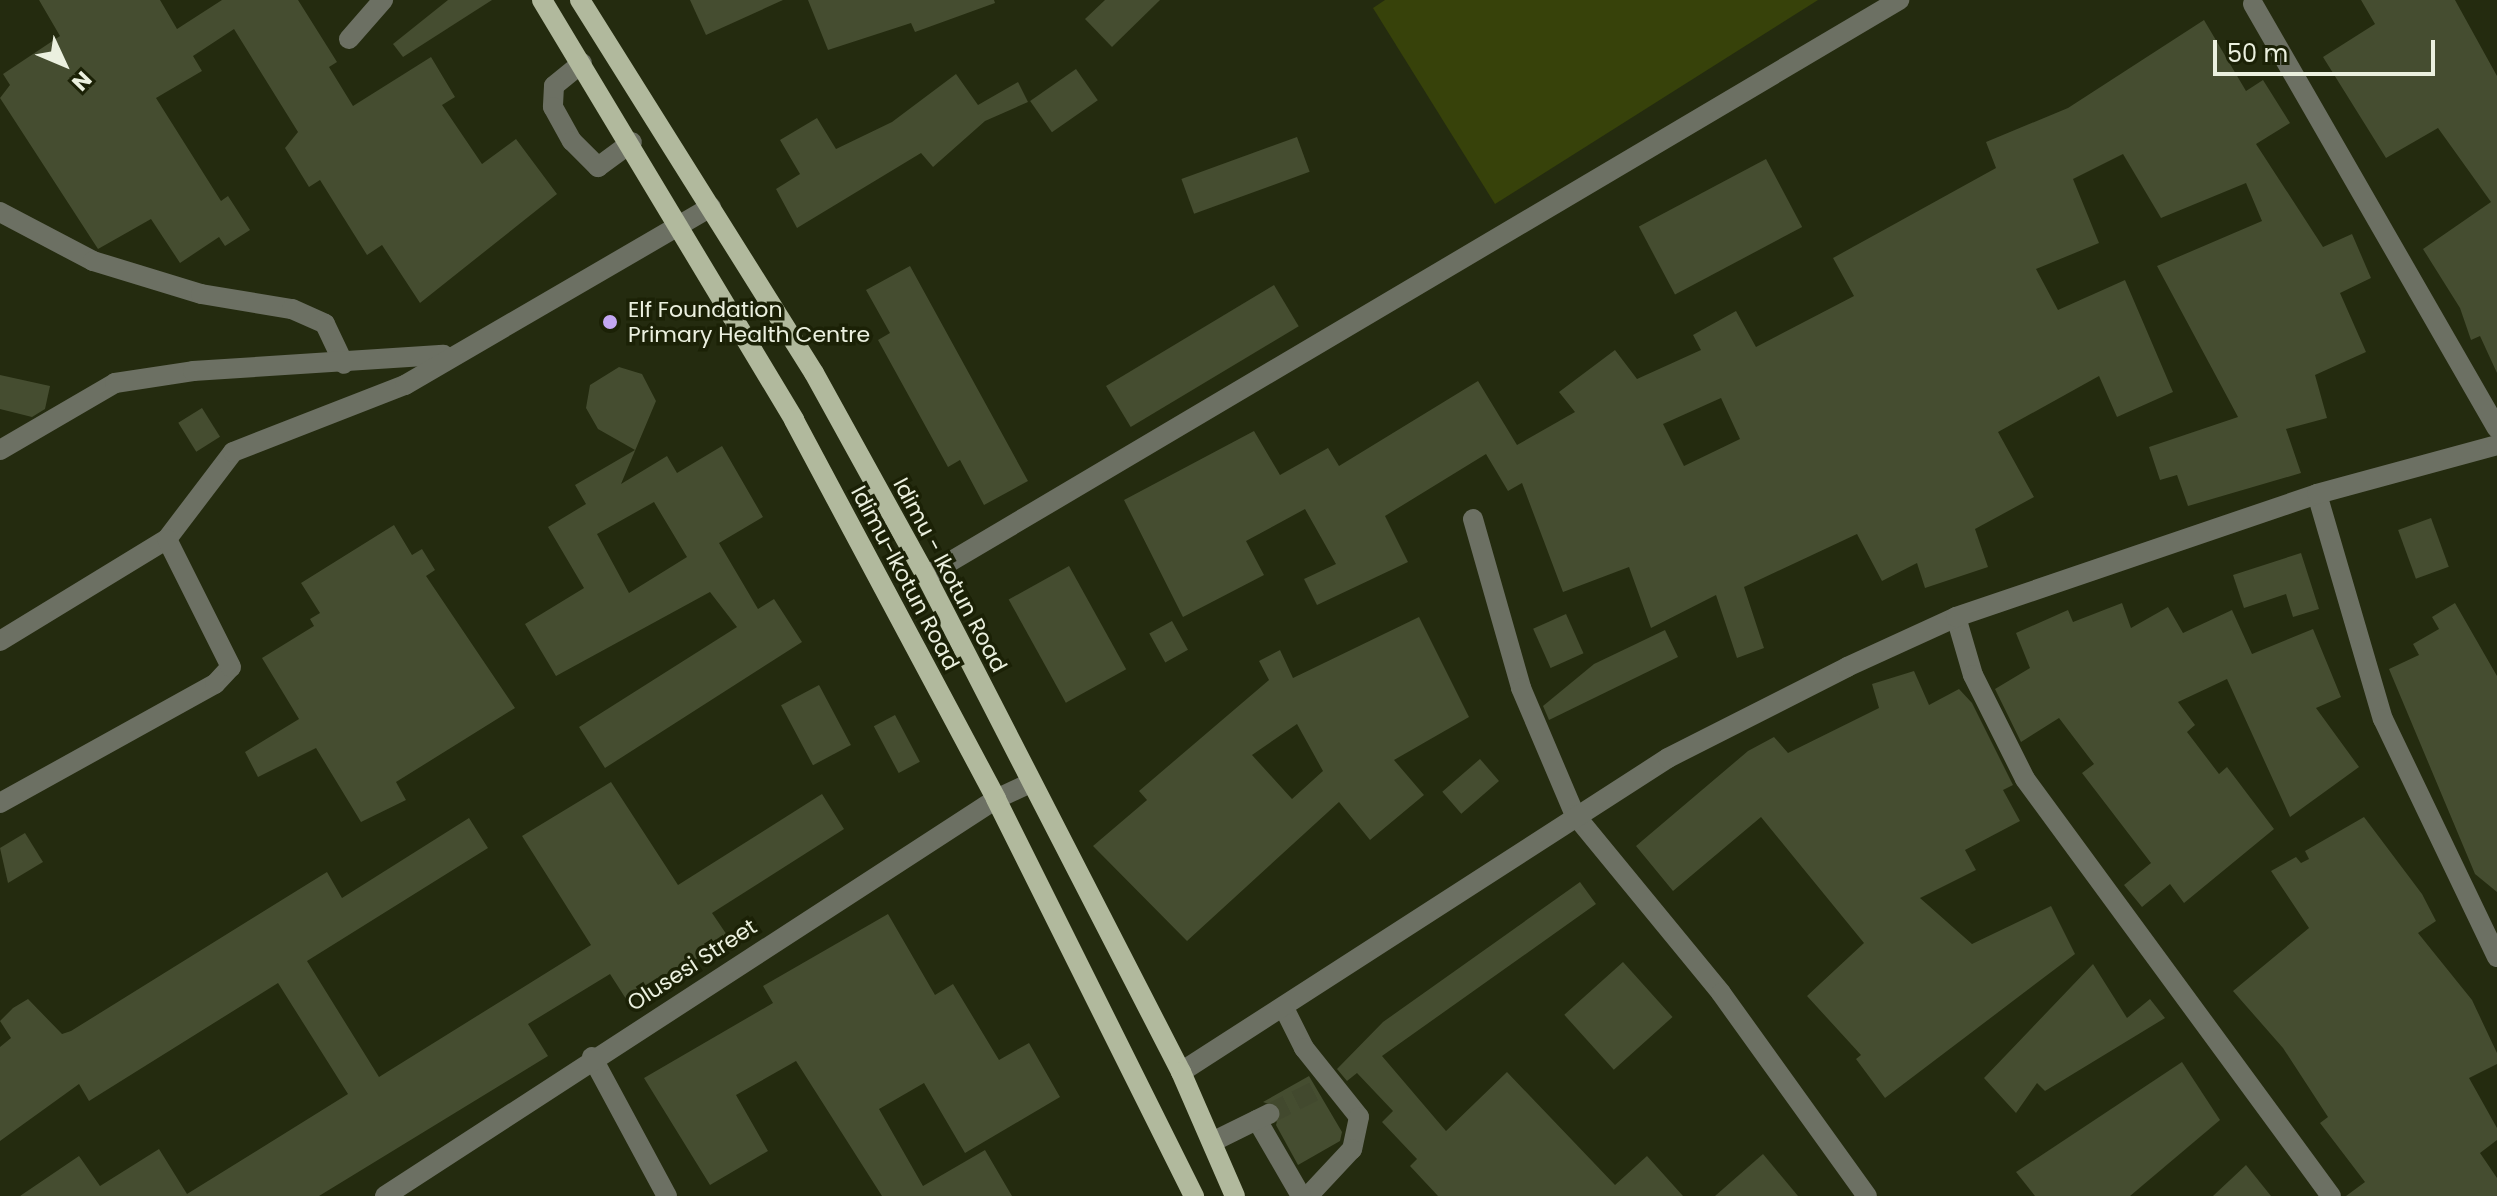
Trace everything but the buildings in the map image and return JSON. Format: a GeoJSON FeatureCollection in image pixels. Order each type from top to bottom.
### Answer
{"type":"FeatureCollection","features":[{"type":"Feature","properties":{"kind":"main road","name":"Idimu-Ikotun Road"},"geometry":{"type":"LineString","coordinates":[[542,0],[681,223],[996,799],[1194,1196]]}},
{"type":"Feature","properties":{"kind":"main road","name":"Idimu - Ikotun Road"},"geometry":{"type":"LineString","coordinates":[[580,0],[814,373],[926,576],[1181,1072],[1235,1196]]}},
{"type":"Feature","properties":{"kind":"street"},"geometry":{"type":"LineString","coordinates":[[349,39],[383,0]]}},
{"type":"Feature","properties":{"kind":"street"},"geometry":{"type":"LineString","coordinates":[[926,576],[1899,0]]}},
{"type":"Feature","properties":{"kind":"street"},"geometry":{"type":"LineString","coordinates":[[2253,4],[2497,428]]}},
{"type":"Feature","properties":{"kind":"street"},"geometry":{"type":"LineString","coordinates":[[582,63],[554,86],[553,107],[572,141],[598,167],[632,142]]}},
{"type":"Feature","properties":{"kind":"street"},"geometry":{"type":"LineString","coordinates":[[0,641],[167,539],[233,452],[405,385],[447,354],[711,207]]}},
{"type":"Feature","properties":{"kind":"street"},"geometry":{"type":"LineString","coordinates":[[0,212],[93,261],[201,294],[292,309],[325,324],[344,364]]}},
{"type":"Feature","properties":{"kind":"street"},"geometry":{"type":"LineString","coordinates":[[0,450],[115,383],[193,371],[344,364],[447,354]]}},
{"type":"Feature","properties":{"kind":"street"},"geometry":{"type":"LineString","coordinates":[[1181,1072],[1284,1008],[1575,815],[1668,758],[1956,617],[2317,494],[2497,445]]}},
{"type":"Feature","properties":{"kind":"street"},"geometry":{"type":"LineString","coordinates":[[2317,494],[2383,719],[2488,910],[2497,957]]}},
{"type":"Feature","properties":{"kind":"street"},"geometry":{"type":"LineString","coordinates":[[1473,519],[1521,688],[1575,815],[1721,993],[1867,1196]]}},
{"type":"Feature","properties":{"kind":"street"},"geometry":{"type":"LineString","coordinates":[[0,803],[215,684],[231,667],[167,539]]}},
{"type":"Feature","properties":{"kind":"street"},"geometry":{"type":"LineString","coordinates":[[1956,617],[1973,675],[2025,779],[2331,1196]]}},
{"type":"Feature","properties":{"kind":"street","name":"Olusesi Street"},"geometry":{"type":"LineString","coordinates":[[385,1196],[592,1057],[996,799],[1031,783]]}},
{"type":"Feature","properties":{"kind":"street"},"geometry":{"type":"LineString","coordinates":[[1284,1008],[1304,1048],[1360,1132],[1308,1196]]}},
{"type":"Feature","properties":{"kind":"street"},"geometry":{"type":"LineString","coordinates":[[592,1057],[667,1196]]}},
{"type":"Feature","properties":{"kind":"street"},"geometry":{"type":"LineString","coordinates":[[1212,1142],[1263,1117],[1301,1196]]}},
{"type":"Feature","properties":{"kind":"green space"},"geometry":{"type":"Polygon","coordinates":[[[1385,0],[1818,0],[1495,204],[1373,8],[1385,0]]]}},
{"type":"Feature","properties":{"kind":"tunnel"},"geometry":{"type":"LineString","coordinates":[[1269,1114],[1319,1089]]}},
{"type":"Feature","properties":{"kind":"place","name":"Elf Foundation Primary Health Centre"},"geometry":{"type":"Point","coordinates":[610,322]}}]}
